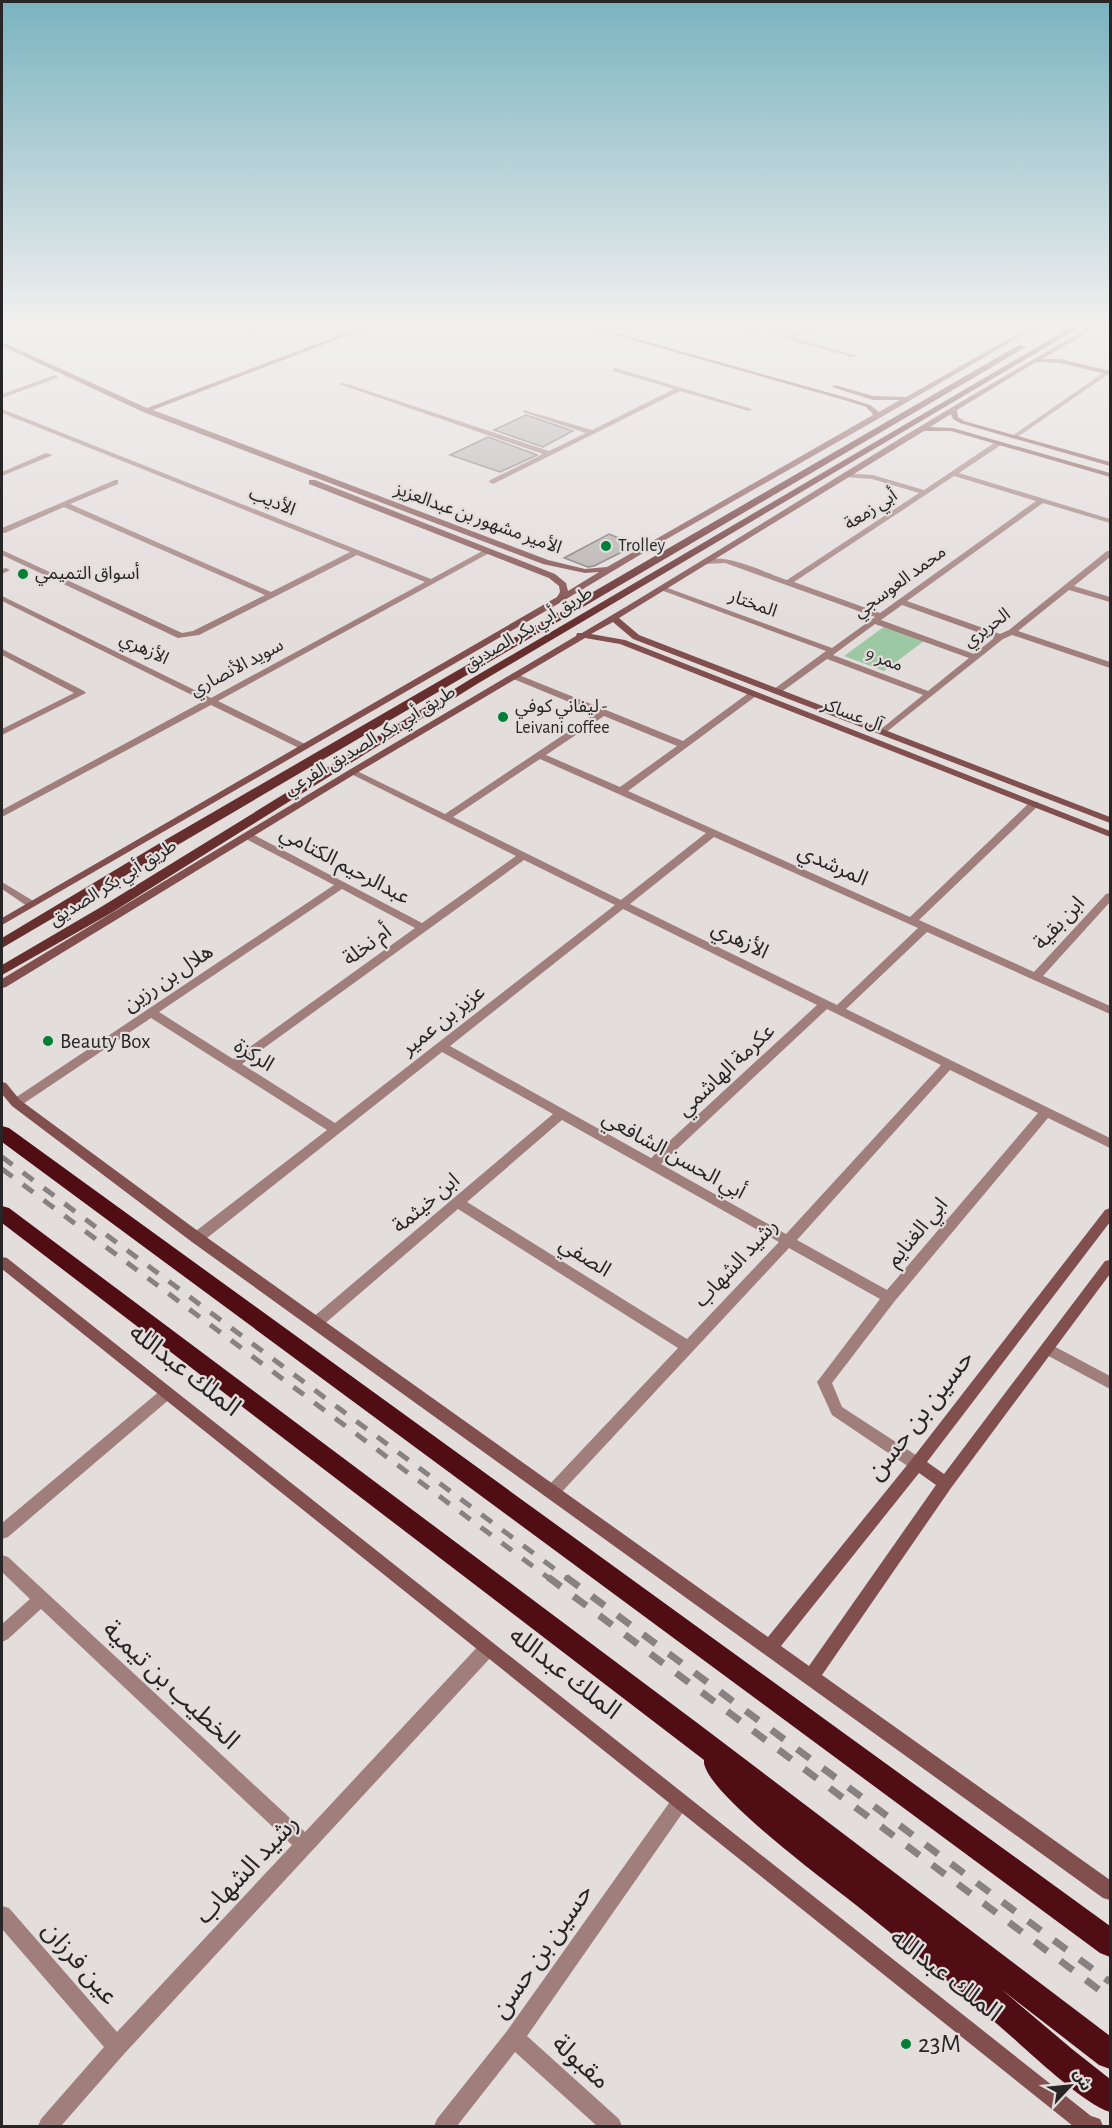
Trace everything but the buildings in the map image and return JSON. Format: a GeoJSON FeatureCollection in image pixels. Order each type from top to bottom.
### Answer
{"type":"FeatureCollection","features":[{"type":"Feature","properties":{"kind":"highway"},"geometry":{"type":"LineString","coordinates":[[2,1133],[1110,1942]]}},
{"type":"Feature","properties":{"kind":"highway","name":"الملك عبدالله"},"geometry":{"type":"LineString","coordinates":[[2,1213],[1110,2054]]}},
{"type":"Feature","properties":{"kind":"highway"},"geometry":{"type":"LineString","coordinates":[[691,1734],[753,1806],[924,1941],[1061,2060],[1110,2097]]}},
{"type":"Feature","properties":{"kind":"main road","name":"طريق أبي بكر الصديق"},"geometry":{"type":"LineString","coordinates":[[2,944],[165,846],[886,425]]}},
{"type":"Feature","properties":{"kind":"main road","name":"طريق أبي بكر الصديق"},"geometry":{"type":"LineString","coordinates":[[2,971],[473,682],[911,425]]}},
{"type":"Feature","properties":{"kind":"main road"},"geometry":{"type":"LineString","coordinates":[[703,531],[711,519],[723,509],[779,476],[784,468]]}},
{"type":"Feature","properties":{"kind":"main road"},"geometry":{"type":"LineString","coordinates":[[678,562],[696,558],[773,514],[803,501]]}},
{"type":"Feature","properties":{"kind":"street","name":"الأديب"},"geometry":{"type":"LineString","coordinates":[[38,425],[431,582]]}},
{"type":"Feature","properties":{"kind":"street","name":"الأمير مشهور بن عبدالعزيز"},"geometry":{"type":"LineString","coordinates":[[176,425],[546,574],[563,585],[564,592],[560,599]]}},
{"type":"Feature","properties":{"kind":"street","name":"الأمير مشهور بن عبدالعزيز"},"geometry":{"type":"LineString","coordinates":[[186,425],[560,566],[585,571],[614,566]]}},
{"type":"Feature","properties":{"kind":"street"},"geometry":{"type":"LineString","coordinates":[[464,425],[549,454]]}},
{"type":"Feature","properties":{"kind":"street"},"geometry":{"type":"LineString","coordinates":[[571,425],[592,432]]}},
{"type":"Feature","properties":{"kind":"street"},"geometry":{"type":"LineString","coordinates":[[493,482],[606,425]]}},
{"type":"Feature","properties":{"kind":"street","name":"طريق أبي بكر الصديق الفرعي"},"geometry":{"type":"LineString","coordinates":[[2,922],[614,566],[863,425]]}},
{"type":"Feature","properties":{"kind":"street","name":"طريق أبي بكر الصديق الفرعي"},"geometry":{"type":"LineString","coordinates":[[2,986],[580,635],[705,562],[724,556],[803,501],[927,425]]}},
{"type":"Feature","properties":{"kind":"street"},"geometry":{"type":"LineString","coordinates":[[975,425],[1110,463]]}},
{"type":"Feature","properties":{"kind":"street"},"geometry":{"type":"LineString","coordinates":[[1014,437],[1031,425]]}},
{"type":"Feature","properties":{"kind":"street"},"geometry":{"type":"LineString","coordinates":[[918,431],[951,429],[1110,475]]}},
{"type":"Feature","properties":{"kind":"street"},"geometry":{"type":"LineString","coordinates":[[984,439],[979,434],[980,432],[994,431]]}},
{"type":"Feature","properties":{"kind":"street","name":"أبي زمعة"},"geometry":{"type":"LineString","coordinates":[[788,583],[1000,443]]}},
{"type":"Feature","properties":{"kind":"street"},"geometry":{"type":"LineString","coordinates":[[4,471],[49,455]]}},
{"type":"Feature","properties":{"kind":"street"},"geometry":{"type":"LineString","coordinates":[[954,474],[1110,521]]}},
{"type":"Feature","properties":{"kind":"street"},"geometry":{"type":"LineString","coordinates":[[846,475],[873,477],[925,493]]}},
{"type":"Feature","properties":{"kind":"street"},"geometry":{"type":"LineString","coordinates":[[2,531],[115,482]]}},
{"type":"Feature","properties":{"kind":"street","name":"محمد العوسجي"},"geometry":{"type":"LineString","coordinates":[[777,691],[1042,500]]}},
{"type":"Feature","properties":{"kind":"street"},"geometry":{"type":"LineString","coordinates":[[64,504],[271,595]]}},
{"type":"Feature","properties":{"kind":"street","name":"سويد الأنصاري"},"geometry":{"type":"LineString","coordinates":[[2,814],[489,551]]}},
{"type":"Feature","properties":{"kind":"street"},"geometry":{"type":"LineString","coordinates":[[2,552],[181,636],[196,633],[357,552]]}},
{"type":"Feature","properties":{"kind":"street","name":"الحريري"},"geometry":{"type":"LineString","coordinates":[[884,731],[1000,637],[1012,632],[1110,553]]}},
{"type":"Feature","properties":{"kind":"street"},"geometry":{"type":"LineString","coordinates":[[724,556],[975,657]]}},
{"type":"Feature","properties":{"kind":"street"},"geometry":{"type":"LineString","coordinates":[[546,574],[557,572],[561,569],[560,566]]}},
{"type":"Feature","properties":{"kind":"street"},"geometry":{"type":"LineString","coordinates":[[1069,587],[1110,600]]}},
{"type":"Feature","properties":{"kind":"street","name":"المختار"},"geometry":{"type":"LineString","coordinates":[[662,589],[830,654]]}},
{"type":"Feature","properties":{"kind":"street","name":"الأزهري"},"geometry":{"type":"LineString","coordinates":[[2,598],[304,747]]}},
{"type":"Feature","properties":{"kind":"street"},"geometry":{"type":"LineString","coordinates":[[901,602],[1000,637]]}},
{"type":"Feature","properties":{"kind":"street","name":"آل عساكر"},"geometry":{"type":"LineString","coordinates":[[613,617],[636,637],[1110,820]]}},
{"type":"Feature","properties":{"kind":"street"},"geometry":{"type":"LineString","coordinates":[[1012,632],[1110,665]]}},
{"type":"Feature","properties":{"kind":"street","name":"آل عساكر"},"geometry":{"type":"LineString","coordinates":[[580,635],[622,642],[1110,834]]}},
{"type":"Feature","properties":{"kind":"street"},"geometry":{"type":"LineString","coordinates":[[622,642],[621,637],[628,635],[636,637]]}},
{"type":"Feature","properties":{"kind":"street"},"geometry":{"type":"LineString","coordinates":[[2,652],[81,693],[2,732]]}},
{"type":"Feature","properties":{"kind":"street","name":"ممر 9"},"geometry":{"type":"LineString","coordinates":[[830,654],[929,694]]}},
{"type":"Feature","properties":{"kind":"street"},"geometry":{"type":"LineString","coordinates":[[514,676],[684,745]]}},
{"type":"Feature","properties":{"kind":"street"},"geometry":{"type":"LineString","coordinates":[[620,792],[753,694]]}},
{"type":"Feature","properties":{"kind":"street"},"geometry":{"type":"LineString","coordinates":[[815,718],[826,709]]}},
{"type":"Feature","properties":{"kind":"street"},"geometry":{"type":"LineString","coordinates":[[445,818],[603,712]]}},
{"type":"Feature","properties":{"kind":"street","name":"المرشدي"},"geometry":{"type":"LineString","coordinates":[[539,755],[912,921],[924,929],[1110,1010]]}},
{"type":"Feature","properties":{"kind":"street","name":"الأزهري"},"geometry":{"type":"LineString","coordinates":[[352,772],[1110,1143]]}},
{"type":"Feature","properties":{"kind":"street"},"geometry":{"type":"LineString","coordinates":[[912,921],[1035,804]]}},
{"type":"Feature","properties":{"kind":"street","name":"عزيز بن عمير"},"geometry":{"type":"LineString","coordinates":[[197,1238],[713,833]]}},
{"type":"Feature","properties":{"kind":"street","name":"عبدالرحيم الكتامي"},"geometry":{"type":"LineString","coordinates":[[248,836],[423,928]]}},
{"type":"Feature","properties":{"kind":"street","name":"أم نخلة"},"geometry":{"type":"LineString","coordinates":[[233,1065],[523,856]]}},
{"type":"Feature","properties":{"kind":"street"},"geometry":{"type":"LineString","coordinates":[[2,885],[31,904]]}},
{"type":"Feature","properties":{"kind":"street","name":"هلال بن رزين"},"geometry":{"type":"LineString","coordinates":[[6,1098],[152,1013],[341,885]]}},
{"type":"Feature","properties":{"kind":"street","name":"ابن بقية"},"geometry":{"type":"LineString","coordinates":[[1036,977],[1110,896]]}},
{"type":"Feature","properties":{"kind":"street"},"geometry":{"type":"LineString","coordinates":[[838,1010],[924,929]]}},
{"type":"Feature","properties":{"kind":"street","name":"عكرمة الهاشمي"},"geometry":{"type":"LineString","coordinates":[[653,1164],[825,1004]]}},
{"type":"Feature","properties":{"kind":"street","name":"الركزة"},"geometry":{"type":"LineString","coordinates":[[152,1013],[335,1129]]}},
{"type":"Feature","properties":{"kind":"street","name":"أبي الحسن الشافعي"},"geometry":{"type":"LineString","coordinates":[[441,1046],[889,1298]]}},
{"type":"Feature","properties":{"kind":"street","name":"رشيد الشهاب"},"geometry":{"type":"LineString","coordinates":[[554,1491],[788,1241],[948,1065]]}},
{"type":"Feature","properties":{"kind":"street"},"geometry":{"type":"LineString","coordinates":[[2,1086],[6,1098],[197,1238],[554,1491],[1110,1891]]}},
{"type":"Feature","properties":{"kind":"street","name":"ابي الغنايم"},"geometry":{"type":"LineString","coordinates":[[917,1464],[837,1411],[824,1382],[889,1298],[1046,1112]]}},
{"type":"Feature","properties":{"kind":"street","name":"ابن خيثمة"},"geometry":{"type":"LineString","coordinates":[[317,1322],[561,1114]]}},
{"type":"Feature","properties":{"kind":"street","name":"الصفي"},"geometry":{"type":"LineString","coordinates":[[459,1203],[688,1347]]}},
{"type":"Feature","properties":{"kind":"street","name":"حسين بن حسن"},"geometry":{"type":"LineString","coordinates":[[770,1647],[917,1464],[1110,1213]]}},
{"type":"Feature","properties":{"kind":"street","name":"الملك عبدالله"},"geometry":{"type":"LineString","coordinates":[[2,1263],[1089,2126]]}},
{"type":"Feature","properties":{"kind":"street"},"geometry":{"type":"LineString","coordinates":[[811,1677],[946,1483],[1110,1265]]}},
{"type":"Feature","properties":{"kind":"street"},"geometry":{"type":"LineString","coordinates":[[1048,1349],[1110,1383]]}},
{"type":"Feature","properties":{"kind":"street"},"geometry":{"type":"LineString","coordinates":[[2,1532],[166,1394]]}},
{"type":"Feature","properties":{"kind":"street"},"geometry":{"type":"LineString","coordinates":[[917,1464],[946,1483]]}},
{"type":"Feature","properties":{"kind":"street","name":"الخطيب بن تيمية"},"geometry":{"type":"LineString","coordinates":[[2,1562],[305,1845]]}},
{"type":"Feature","properties":{"kind":"street"},"geometry":{"type":"LineString","coordinates":[[2,1634],[41,1599]]}},
{"type":"Feature","properties":{"kind":"street","name":"رشيد الشهاب"},"geometry":{"type":"LineString","coordinates":[[48,2127],[117,2047],[487,1649]]}},
{"type":"Feature","properties":{"kind":"street","name":"حسين بن حسن"},"geometry":{"type":"LineString","coordinates":[[444,2127],[514,2038],[680,1802]]}},
{"type":"Feature","properties":{"kind":"street","name":"عين فرزان"},"geometry":{"type":"LineString","coordinates":[[2,1914],[117,2047]]}},
{"type":"Feature","properties":{"kind":"street","name":"مقبولة"},"geometry":{"type":"LineString","coordinates":[[514,2038],[612,2127]]}},
{"type":"Feature","properties":{"kind":"green space"},"geometry":{"type":"Polygon","coordinates":[[[885,626],[924,641],[884,671],[844,656],[885,626]]]}},
{"type":"Feature","properties":{"kind":"railway"},"geometry":{"type":"LineString","coordinates":[[2,1157],[568,1579]]}},
{"type":"Feature","properties":{"kind":"railway"},"geometry":{"type":"LineString","coordinates":[[2,1169],[550,1579]]}},
{"type":"Feature","properties":{"kind":"railway"},"geometry":{"type":"LineString","coordinates":[[548,1577],[1110,1998]]}},
{"type":"Feature","properties":{"kind":"railway"},"geometry":{"type":"LineString","coordinates":[[566,1577],[1110,1982]]}},
{"type":"Feature","properties":{"kind":"place","name":"Trolley"},"geometry":{"type":"Point","coordinates":[606,546]}},
{"type":"Feature","properties":{"kind":"place","name":"أسواق التميمي"},"geometry":{"type":"Point","coordinates":[23,574]}},
{"type":"Feature","properties":{"kind":"place","name":"ليفاني كوفي - Leivani coffee"},"geometry":{"type":"Point","coordinates":[503,717]}},
{"type":"Feature","properties":{"kind":"place","name":"Beauty Box"},"geometry":{"type":"Point","coordinates":[48,1041]}},
{"type":"Feature","properties":{"kind":"place","name":"23M"},"geometry":{"type":"Point","coordinates":[906,2044]}}]}
